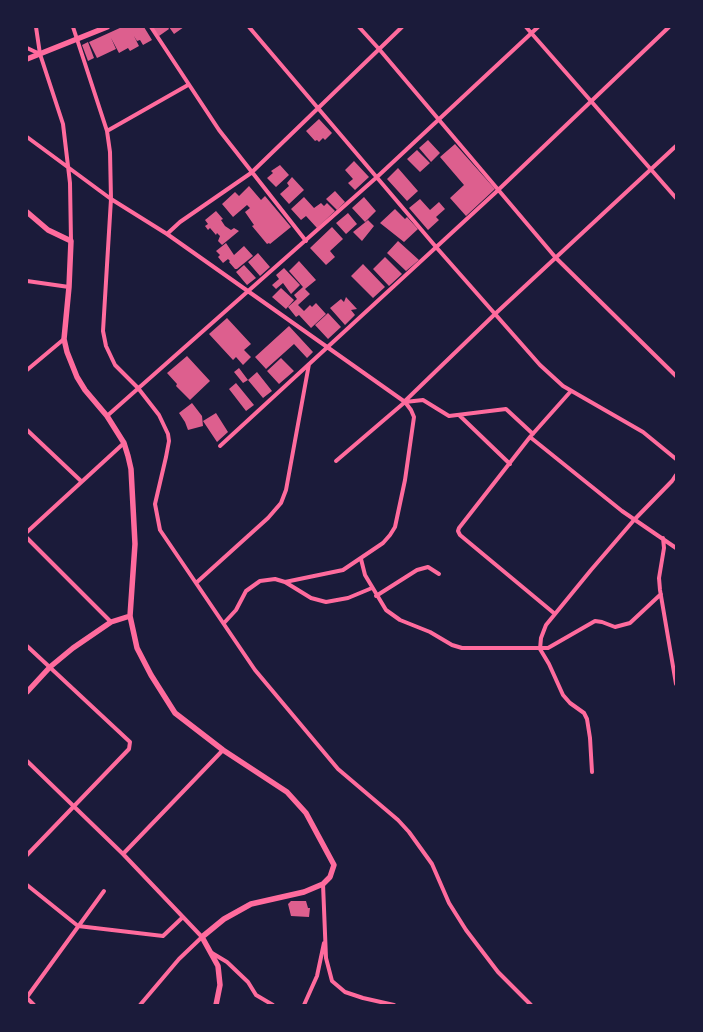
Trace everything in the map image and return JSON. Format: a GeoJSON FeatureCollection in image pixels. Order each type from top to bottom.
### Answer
{"type":"FeatureCollection","features":[{"type":"Feature","properties":{"kind":"street"},"geometry":{"type":"LineString","coordinates":[[36,27],[40,54],[63,124],[69,166],[69,287],[64,339],[71,364],[77,377],[85,390],[107,416],[124,443],[131,469],[135,544],[130,616],[132,632],[137,648],[168,704],[184,721],[223,750],[287,792],[298,802],[319,836],[334,865],[334,872],[323,884],[304,892],[261,900],[248,905],[224,919],[179,959],[140,1005]]}},
{"type":"Feature","properties":{"kind":"street"},"geometry":{"type":"LineString","coordinates":[[73,27],[107,131],[110,152],[111,199],[103,331],[109,355],[115,365],[138,388],[159,415],[168,434],[169,441],[155,504],[160,530],[255,670],[329,759],[352,782],[398,820],[409,832],[432,864],[449,903],[469,935],[498,972],[531,1005]]}},
{"type":"Feature","properties":{"kind":"street"},"geometry":{"type":"LineString","coordinates":[[27,59],[107,27]]}},
{"type":"Feature","properties":{"kind":"street"},"geometry":{"type":"LineString","coordinates":[[151,27],[188,85],[251,173],[306,241]]}},
{"type":"Feature","properties":{"kind":"street"},"geometry":{"type":"LineString","coordinates":[[249,27],[436,247],[545,370],[559,383],[571,391],[643,432],[676,459]]}},
{"type":"Feature","properties":{"kind":"street"},"geometry":{"type":"LineString","coordinates":[[359,27],[556,258],[676,376]]}},
{"type":"Feature","properties":{"kind":"street"},"geometry":{"type":"LineString","coordinates":[[167,234],[180,222],[251,173],[402,27]]}},
{"type":"Feature","properties":{"kind":"street"},"geometry":{"type":"LineString","coordinates":[[526,27],[676,198]]}},
{"type":"Feature","properties":{"kind":"street"},"geometry":{"type":"LineString","coordinates":[[107,416],[377,177],[538,27]]}},
{"type":"Feature","properties":{"kind":"street"},"geometry":{"type":"LineString","coordinates":[[220,446],[436,247],[669,27]]}},
{"type":"Feature","properties":{"kind":"street"},"geometry":{"type":"LineString","coordinates":[[27,48],[40,54]]}},
{"type":"Feature","properties":{"kind":"street"},"geometry":{"type":"LineString","coordinates":[[107,131],[188,85]]}},
{"type":"Feature","properties":{"kind":"street"},"geometry":{"type":"LineString","coordinates":[[27,137],[69,166],[111,199],[167,234],[405,402],[414,417],[405,480],[395,527],[383,543],[343,570],[285,582],[269,580],[260,581],[252,586],[242,596],[236,610],[224,623]]}},
{"type":"Feature","properties":{"kind":"street"},"geometry":{"type":"LineString","coordinates":[[336,461],[405,402],[495,314],[676,146]]}},
{"type":"Feature","properties":{"kind":"street"},"geometry":{"type":"LineString","coordinates":[[27,212],[48,230],[70,240]]}},
{"type":"Feature","properties":{"kind":"street"},"geometry":{"type":"LineString","coordinates":[[27,281],[69,287]]}},
{"type":"Feature","properties":{"kind":"street"},"geometry":{"type":"LineString","coordinates":[[27,370],[64,339]]}},
{"type":"Feature","properties":{"kind":"street"},"geometry":{"type":"LineString","coordinates":[[196,583],[268,518],[281,503],[286,490],[309,364]]}},
{"type":"Feature","properties":{"kind":"street"},"geometry":{"type":"LineString","coordinates":[[555,614],[460,535],[458,531],[532,436],[571,391]]}},
{"type":"Feature","properties":{"kind":"street"},"geometry":{"type":"LineString","coordinates":[[405,402],[422,400],[443,414],[449,416],[506,409],[532,436],[634,520],[676,548]]}},
{"type":"Feature","properties":{"kind":"street"},"geometry":{"type":"LineString","coordinates":[[459,415],[510,464]]}},
{"type":"Feature","properties":{"kind":"street"},"geometry":{"type":"LineString","coordinates":[[27,430],[81,481]]}},
{"type":"Feature","properties":{"kind":"street"},"geometry":{"type":"LineString","coordinates":[[27,532],[124,443]]}},
{"type":"Feature","properties":{"kind":"street"},"geometry":{"type":"LineString","coordinates":[[592,772],[590,738],[587,719],[584,713],[570,703],[563,695],[549,664],[540,649],[543,631],[555,614],[634,520],[676,475]]}},
{"type":"Feature","properties":{"kind":"street"},"geometry":{"type":"LineString","coordinates":[[27,538],[111,622]]}},
{"type":"Feature","properties":{"kind":"street"},"geometry":{"type":"LineString","coordinates":[[662,538],[663,559],[659,578],[676,684]]}},
{"type":"Feature","properties":{"kind":"street"},"geometry":{"type":"LineString","coordinates":[[360,559],[365,575],[376,596],[386,610],[394,617],[430,632],[452,645],[462,648],[548,648],[563,641],[595,621],[615,627],[624,626],[630,623],[661,594]]}},
{"type":"Feature","properties":{"kind":"street"},"geometry":{"type":"LineString","coordinates":[[376,596],[417,570],[428,567],[439,574]]}},
{"type":"Feature","properties":{"kind":"street"},"geometry":{"type":"LineString","coordinates":[[285,582],[311,598],[326,602],[348,598],[372,588]]}},
{"type":"Feature","properties":{"kind":"street"},"geometry":{"type":"LineString","coordinates":[[27,692],[50,667],[73,648],[111,622],[130,616]]}},
{"type":"Feature","properties":{"kind":"street"},"geometry":{"type":"LineString","coordinates":[[27,646],[130,742],[129,749],[27,854]]}},
{"type":"Feature","properties":{"kind":"street"},"geometry":{"type":"LineString","coordinates":[[123,854],[223,750]]}},
{"type":"Feature","properties":{"kind":"street"},"geometry":{"type":"LineString","coordinates":[[27,761],[123,854],[202,937],[218,966],[220,976],[216,1005]]}},
{"type":"Feature","properties":{"kind":"street"},"geometry":{"type":"LineString","coordinates":[[323,884],[326,958],[332,981],[345,992],[394,1005]]}},
{"type":"Feature","properties":{"kind":"street"},"geometry":{"type":"LineString","coordinates":[[27,885],[78,926],[163,936],[183,916]]}},
{"type":"Feature","properties":{"kind":"street"},"geometry":{"type":"LineString","coordinates":[[34,1005],[27,998],[104,891]]}},
{"type":"Feature","properties":{"kind":"street"},"geometry":{"type":"LineString","coordinates":[[304,1005],[317,976],[326,935]]}},
{"type":"Feature","properties":{"kind":"street"},"geometry":{"type":"LineString","coordinates":[[211,953],[227,962],[248,982],[256,995],[273,1005]]}},
{"type":"Feature","properties":{"kind":"building"},"geometry":{"type":"Polygon","coordinates":[[[122,27],[144,27],[152,40],[143,45],[140,40],[137,41],[134,36],[139,46],[130,51],[128,48],[119,53],[111,38],[116,49],[97,58],[89,42],[122,27]]]}},
{"type":"Feature","properties":{"kind":"building"},"geometry":{"type":"Polygon","coordinates":[[[152,27],[168,27],[169,29],[159,36],[152,27]]]}},
{"type":"Feature","properties":{"kind":"building"},"geometry":{"type":"Polygon","coordinates":[[[169,27],[184,27],[174,34],[169,27]]]}},
{"type":"Feature","properties":{"kind":"building"},"geometry":{"type":"Polygon","coordinates":[[[88,42],[94,58],[88,61],[82,45],[88,42]]]}},
{"type":"Feature","properties":{"kind":"building"},"geometry":{"type":"Polygon","coordinates":[[[319,119],[332,133],[325,140],[323,138],[319,142],[317,140],[315,141],[306,131],[319,119]]]}},
{"type":"Feature","properties":{"kind":"building"},"geometry":{"type":"Polygon","coordinates":[[[428,140],[440,153],[431,162],[419,148],[428,140]]]}},
{"type":"Feature","properties":{"kind":"building"},"geometry":{"type":"Polygon","coordinates":[[[455,144],[495,189],[466,216],[450,198],[464,185],[440,157],[455,144]]]}},
{"type":"Feature","properties":{"kind":"building"},"geometry":{"type":"Polygon","coordinates":[[[417,150],[430,163],[420,172],[407,159],[417,150]]]}},
{"type":"Feature","properties":{"kind":"building"},"geometry":{"type":"Polygon","coordinates":[[[354,161],[369,177],[355,190],[348,183],[353,179],[345,170],[354,161]]]}},
{"type":"Feature","properties":{"kind":"building"},"geometry":{"type":"Polygon","coordinates":[[[280,165],[289,175],[276,187],[267,178],[273,173],[271,171],[280,165]]]}},
{"type":"Feature","properties":{"kind":"building"},"geometry":{"type":"Polygon","coordinates":[[[398,168],[418,191],[407,201],[387,179],[398,168]]]}},
{"type":"Feature","properties":{"kind":"building"},"geometry":{"type":"Polygon","coordinates":[[[292,177],[304,190],[289,204],[280,194],[289,186],[287,183],[292,177]]]}},
{"type":"Feature","properties":{"kind":"building"},"geometry":{"type":"Polygon","coordinates":[[[249,186],[261,200],[265,196],[291,227],[270,244],[267,244],[252,226],[254,225],[245,212],[250,208],[247,205],[233,217],[222,204],[235,192],[239,196],[249,186]]]}},
{"type":"Feature","properties":{"kind":"building"},"geometry":{"type":"Polygon","coordinates":[[[335,191],[345,202],[337,210],[326,199],[335,191]]]}},
{"type":"Feature","properties":{"kind":"building"},"geometry":{"type":"Polygon","coordinates":[[[304,197],[314,208],[321,203],[324,206],[327,203],[335,211],[317,228],[306,216],[301,220],[291,209],[304,197]]]}},
{"type":"Feature","properties":{"kind":"building"},"geometry":{"type":"Polygon","coordinates":[[[364,197],[376,211],[365,222],[352,208],[364,197]]]}},
{"type":"Feature","properties":{"kind":"building"},"geometry":{"type":"Polygon","coordinates":[[[420,199],[430,210],[439,202],[445,209],[436,217],[439,220],[428,230],[409,208],[420,199]]]}},
{"type":"Feature","properties":{"kind":"building"},"geometry":{"type":"Polygon","coordinates":[[[395,209],[405,219],[407,217],[418,229],[404,242],[380,223],[395,209]]]}},
{"type":"Feature","properties":{"kind":"building"},"geometry":{"type":"Polygon","coordinates":[[[216,211],[223,219],[221,220],[225,226],[231,230],[234,228],[239,231],[222,245],[218,241],[220,236],[217,233],[216,235],[210,228],[208,230],[205,226],[208,224],[205,220],[216,211]]]}},
{"type":"Feature","properties":{"kind":"building"},"geometry":{"type":"Polygon","coordinates":[[[348,213],[357,224],[346,234],[336,223],[348,213]]]}},
{"type":"Feature","properties":{"kind":"building"},"geometry":{"type":"Polygon","coordinates":[[[368,220],[374,226],[362,241],[353,232],[368,220]]]}},
{"type":"Feature","properties":{"kind":"building"},"geometry":{"type":"Polygon","coordinates":[[[332,227],[343,239],[330,251],[335,257],[326,265],[310,248],[332,227]]]}},
{"type":"Feature","properties":{"kind":"building"},"geometry":{"type":"Polygon","coordinates":[[[398,241],[419,260],[406,271],[387,253],[398,241]]]}},
{"type":"Feature","properties":{"kind":"building"},"geometry":{"type":"Polygon","coordinates":[[[226,243],[234,255],[244,246],[253,256],[235,269],[228,259],[223,263],[218,257],[220,255],[216,251],[226,243]]]}},
{"type":"Feature","properties":{"kind":"building"},"geometry":{"type":"Polygon","coordinates":[[[258,253],[270,267],[260,276],[248,262],[258,253]]]}},
{"type":"Feature","properties":{"kind":"building"},"geometry":{"type":"Polygon","coordinates":[[[385,257],[402,274],[389,286],[373,269],[385,257]]]}},
{"type":"Feature","properties":{"kind":"building"},"geometry":{"type":"Polygon","coordinates":[[[299,261],[316,280],[305,289],[310,294],[298,305],[304,311],[310,305],[312,307],[316,303],[326,314],[311,328],[299,315],[296,317],[288,307],[297,299],[294,295],[303,287],[289,271],[299,261]]]}},
{"type":"Feature","properties":{"kind":"building"},"geometry":{"type":"Polygon","coordinates":[[[363,264],[385,287],[373,298],[351,276],[363,264]]]}},
{"type":"Feature","properties":{"kind":"building"},"geometry":{"type":"Polygon","coordinates":[[[244,265],[256,278],[247,285],[236,272],[244,265]]]}},
{"type":"Feature","properties":{"kind":"building"},"geometry":{"type":"Polygon","coordinates":[[[284,268],[300,285],[291,294],[283,283],[276,289],[272,285],[279,279],[276,275],[284,268]]]}},
{"type":"Feature","properties":{"kind":"building"},"geometry":{"type":"Polygon","coordinates":[[[281,288],[294,300],[286,309],[272,297],[281,288]]]}},
{"type":"Feature","properties":{"kind":"building"},"geometry":{"type":"Polygon","coordinates":[[[346,297],[357,309],[351,310],[355,315],[345,325],[330,308],[341,299],[344,302],[346,297]]]}},
{"type":"Feature","properties":{"kind":"building"},"geometry":{"type":"Polygon","coordinates":[[[328,313],[341,327],[328,339],[315,325],[328,313]]]}},
{"type":"Feature","properties":{"kind":"building"},"geometry":{"type":"Polygon","coordinates":[[[227,318],[251,344],[244,350],[251,357],[243,365],[236,357],[233,360],[209,334],[227,318]]]}},
{"type":"Feature","properties":{"kind":"building"},"geometry":{"type":"Polygon","coordinates":[[[289,326],[313,352],[307,358],[294,344],[266,369],[255,357],[289,326]]]}},
{"type":"Feature","properties":{"kind":"building"},"geometry":{"type":"Polygon","coordinates":[[[187,356],[210,381],[190,400],[176,386],[177,384],[167,373],[187,356]]]}},
{"type":"Feature","properties":{"kind":"building"},"geometry":{"type":"Polygon","coordinates":[[[281,358],[294,371],[279,384],[267,371],[281,358]]]}},
{"type":"Feature","properties":{"kind":"building"},"geometry":{"type":"Polygon","coordinates":[[[239,368],[248,380],[243,383],[234,372],[239,368]]]}},
{"type":"Feature","properties":{"kind":"building"},"geometry":{"type":"Polygon","coordinates":[[[257,372],[272,391],[263,398],[248,380],[257,372]]]}},
{"type":"Feature","properties":{"kind":"building"},"geometry":{"type":"Polygon","coordinates":[[[236,383],[254,405],[246,411],[229,389],[236,383]]]}},
{"type":"Feature","properties":{"kind":"building"},"geometry":{"type":"Polygon","coordinates":[[[192,403],[202,416],[203,426],[188,430],[179,413],[192,403]]]}},
{"type":"Feature","properties":{"kind":"building"},"geometry":{"type":"Polygon","coordinates":[[[216,413],[228,432],[217,442],[203,421],[216,413]]]}},
{"type":"Feature","properties":{"kind":"building"},"geometry":{"type":"Polygon","coordinates":[[[291,901],[306,901],[308,908],[310,908],[309,917],[291,916],[288,904],[291,901]]]}}]}
